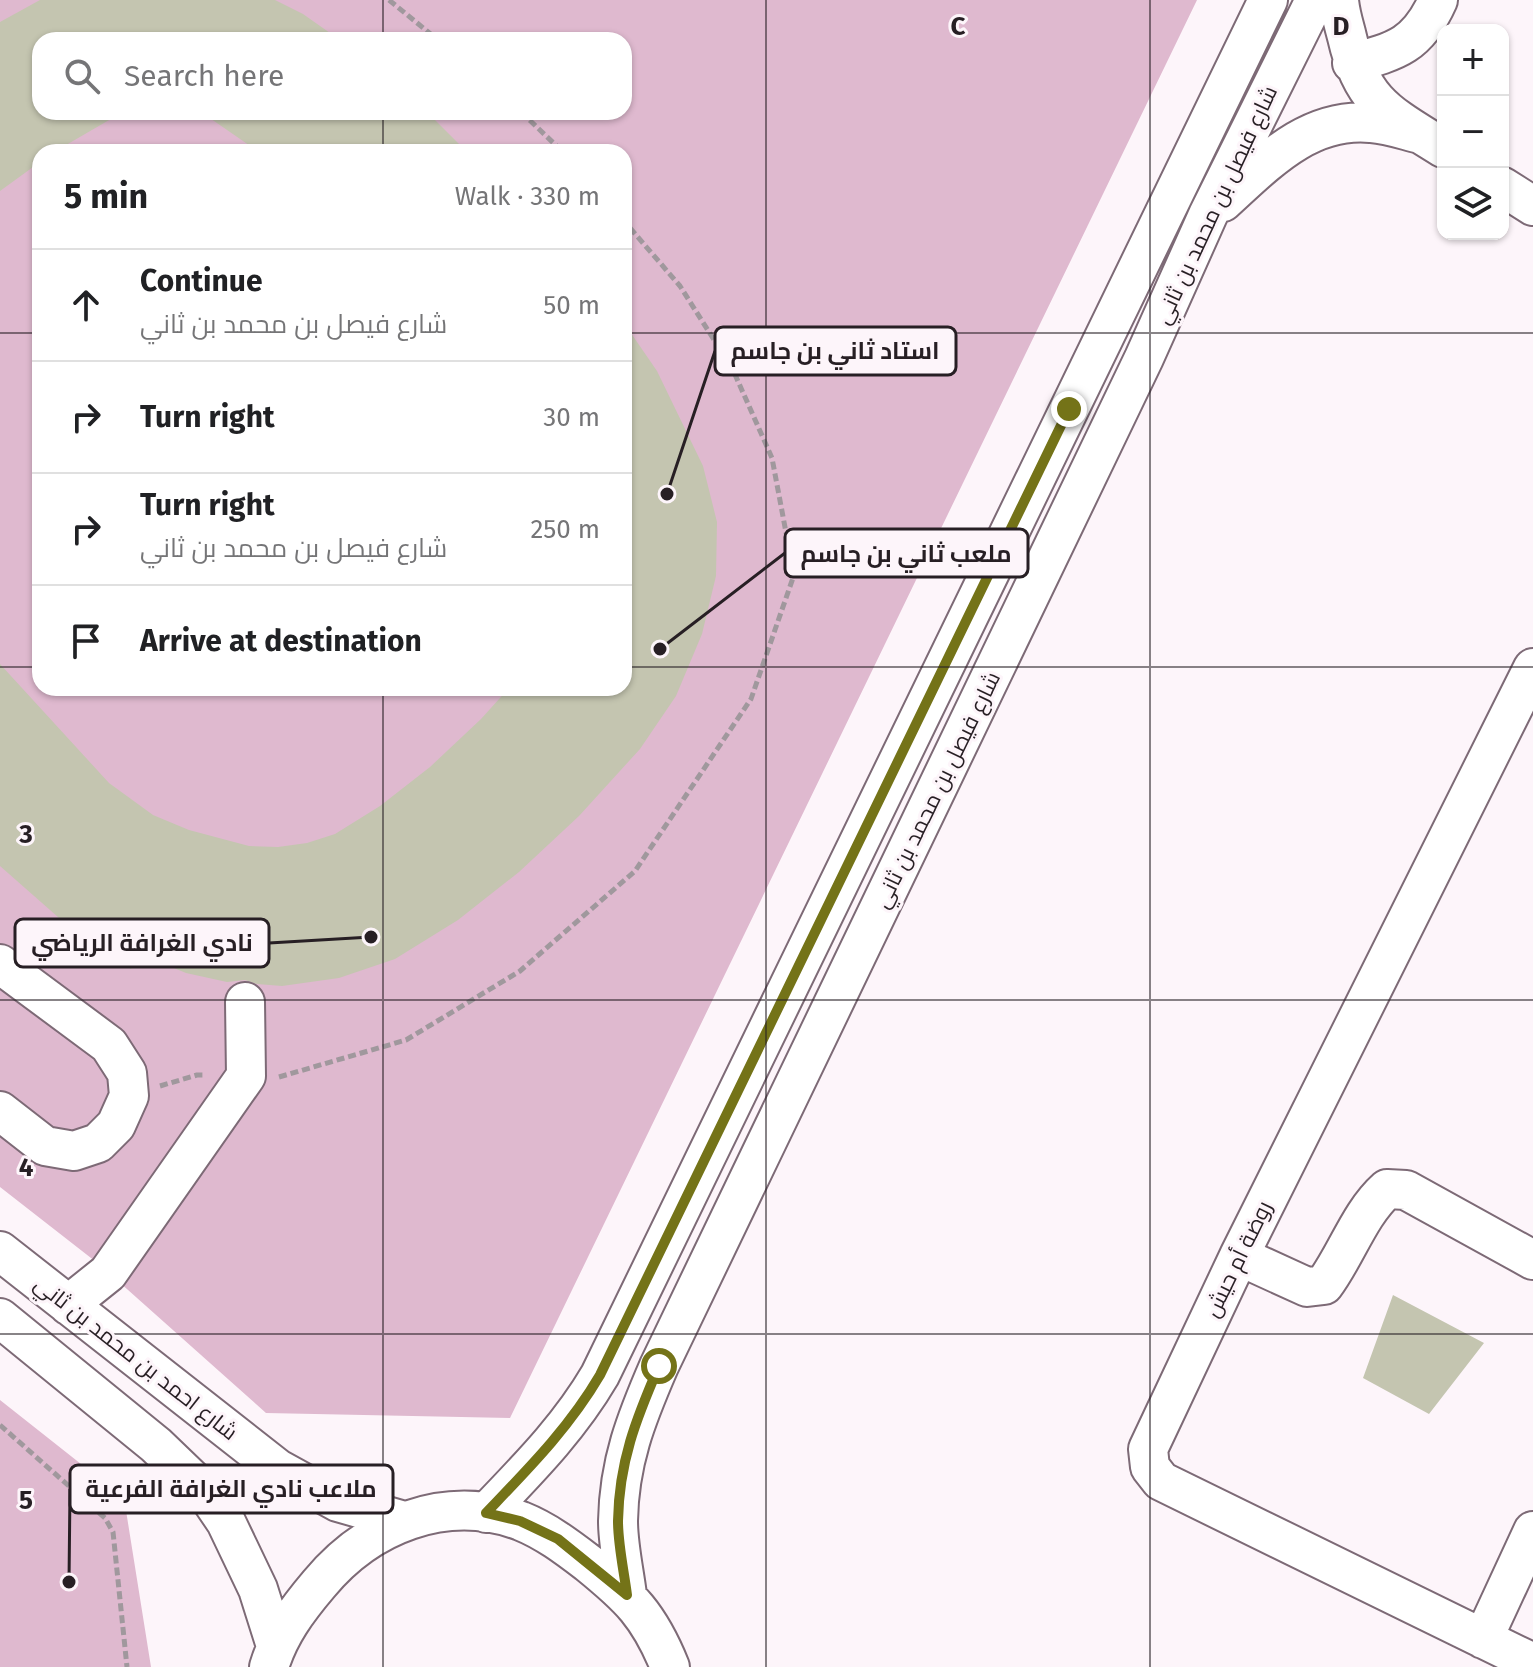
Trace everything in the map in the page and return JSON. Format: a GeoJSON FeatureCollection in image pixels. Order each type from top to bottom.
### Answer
{"type":"FeatureCollection","features":[{"type":"Feature","properties":{"kind":"street","name":"شارع فيصل بن محمد بن ثاني"},"geometry":{"type":"LineString","coordinates":[[486,1513],[557,1439],[600,1375],[1268,0]]}},
{"type":"Feature","properties":{"kind":"street","name":"شارع فيصل بن محمد بن ثاني"},"geometry":{"type":"LineString","coordinates":[[627,1595],[618,1523],[621,1479],[631,1431],[666,1352],[1137,372],[1208,215],[1315,0]]}},
{"type":"Feature","properties":{"kind":"street"},"geometry":{"type":"LineString","coordinates":[[1339,0],[1352,63],[1371,95],[1387,111],[1432,141]]}},
{"type":"Feature","properties":{"kind":"street"},"geometry":{"type":"LineString","coordinates":[[1352,63],[1403,47],[1427,23],[1438,0]]}},
{"type":"Feature","properties":{"kind":"street"},"geometry":{"type":"LineString","coordinates":[[1208,215],[1281,150],[1325,126],[1350,122],[1374,123],[1432,141]]}},
{"type":"Feature","properties":{"kind":"street","name":"روضة أم حيش"},"geometry":{"type":"LineString","coordinates":[[1533,668],[1239,1256],[1148,1449],[1150,1467],[1161,1481],[1533,1663]]}},
{"type":"Feature","properties":{"kind":"street"},"geometry":{"type":"LineString","coordinates":[[0,964],[109,1045],[127,1073],[129,1096],[116,1125],[98,1143],[74,1151],[45,1146],[0,1111]]}},
{"type":"Feature","properties":{"kind":"street"},"geometry":{"type":"LineString","coordinates":[[68,1305],[108,1273],[246,1076],[245,1002]]}},
{"type":"Feature","properties":{"kind":"street"},"geometry":{"type":"LineString","coordinates":[[1239,1256],[1307,1287],[1324,1285],[1339,1265],[1372,1202],[1387,1189],[1406,1190],[1533,1260]]}},
{"type":"Feature","properties":{"kind":"street","name":"شارع احمد بن محمد بن ثاني"},"geometry":{"type":"LineString","coordinates":[[0,1251],[278,1469],[338,1502],[404,1521]]}},
{"type":"Feature","properties":{"kind":"street"},"geometry":{"type":"LineString","coordinates":[[0,1318],[156,1445],[207,1494],[226,1522],[258,1589],[273,1656]]}},
{"type":"Feature","properties":{"kind":"street"},"geometry":{"type":"LineString","coordinates":[[273,1656],[295,1612],[335,1564],[353,1548],[404,1521],[444,1511],[486,1513],[520,1521],[558,1539],[627,1595],[645,1617],[670,1667]]}},
{"type":"Feature","properties":{"kind":"street"},"geometry":{"type":"LineString","coordinates":[[1483,1639],[1533,1531]]}},
{"type":"Feature","properties":{"kind":"path"},"geometry":{"type":"LineString","coordinates":[[389,0],[428,32]]}},
{"type":"Feature","properties":{"kind":"path"},"geometry":{"type":"LineString","coordinates":[[529,120],[555,144]]}},
{"type":"Feature","properties":{"kind":"path"},"geometry":{"type":"LineString","coordinates":[[129,1096],[197,1075],[285,1077],[406,1040],[520,971],[635,871],[751,699],[794,575],[772,458],[733,370],[680,286],[632,230]]}},
{"type":"Feature","properties":{"kind":"path"},"geometry":{"type":"LineString","coordinates":[[0,1425],[105,1518],[113,1532],[127,1667]]}},
{"type":"Feature","properties":{"kind":"shaded area"},"geometry":{"type":"Polygon","coordinates":[[[0,0],[1197,0],[510,1418],[266,1413],[100,1265],[0,1187],[0,0]]]}},
{"type":"Feature","properties":{"kind":"shaded area"},"geometry":{"type":"Polygon","coordinates":[[[0,1400],[124,1498],[151,1667],[0,1667],[0,1400]]]}},
{"type":"Feature","properties":{"kind":"building"},"geometry":{"type":"Polygon","coordinates":[[[40,0],[275,0],[329,32],[32,32],[32,120],[109,120],[68,144],[32,144],[32,168],[0,191],[0,22],[40,0]]]}},
{"type":"Feature","properties":{"kind":"building"},"geometry":{"type":"Polygon","coordinates":[[[213,120],[435,120],[459,144],[247,144],[213,120]]]}},
{"type":"Feature","properties":{"kind":"building"},"geometry":{"type":"Polygon","coordinates":[[[632,335],[657,371],[703,466],[717,522],[716,576],[702,634],[676,696],[640,749],[579,816],[519,872],[458,920],[395,959],[339,978],[282,986],[245,980],[227,982],[186,973],[140,954],[131,969],[75,932],[0,866],[0,664],[109,783],[153,815],[189,830],[249,846],[278,847],[307,843],[335,834],[380,806],[430,767],[502,696],[632,696],[632,335]]]}},
{"type":"Feature","properties":{"kind":"building"},"geometry":{"type":"Polygon","coordinates":[[[1393,1295],[1484,1343],[1429,1414],[1363,1378],[1393,1295]]]}},
{"type":"Feature","properties":{"kind":"place","name":"استاد ثاني بن جاسم"},"geometry":{"type":"Point","coordinates":[667,494]}},
{"type":"Feature","properties":{"kind":"place","name":"ملعب ثاني بن جاسم"},"geometry":{"type":"Point","coordinates":[660,649]}},
{"type":"Feature","properties":{"kind":"place","name":"نادي الغرافة الرياضي"},"geometry":{"type":"Point","coordinates":[371,937]}},
{"type":"Feature","properties":{"kind":"place","name":"ملاعب نادي الغرافة الفرعية"},"geometry":{"type":"Point","coordinates":[69,1582]}},
{"type":"Feature","properties":{"kind":"route"},"geometry":{"type":"LineString","coordinates":[[659,1366],[631,1431],[621,1479],[618,1523],[627,1595],[558,1539],[520,1521],[486,1513],[557,1439],[600,1375],[1069,409]]}}]}
